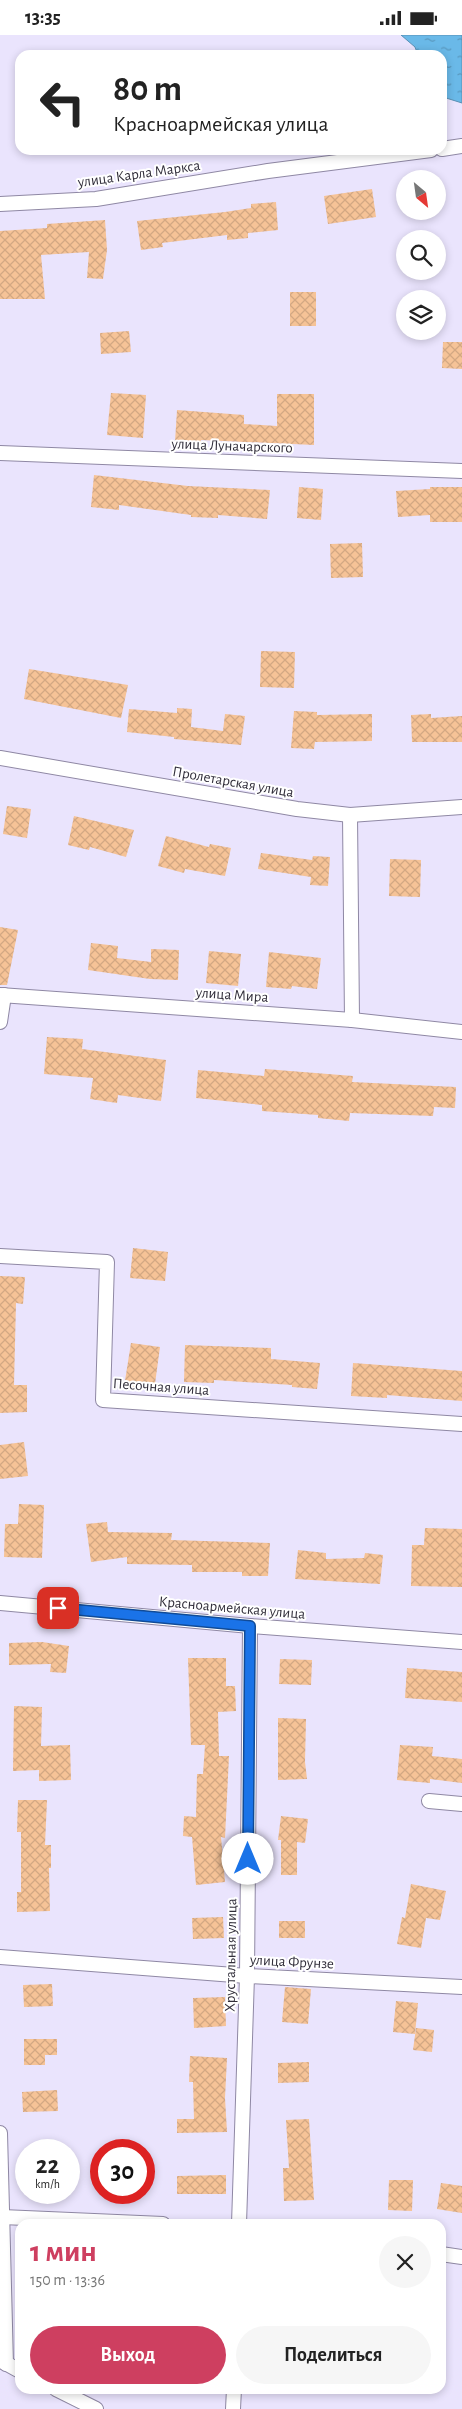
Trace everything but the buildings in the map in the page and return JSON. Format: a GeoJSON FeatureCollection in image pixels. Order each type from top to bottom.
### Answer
{"type":"FeatureCollection","features":[{"type":"Feature","properties":{"kind":"street"},"geometry":{"type":"LineString","coordinates":[[447,148],[462,146]]}},
{"type":"Feature","properties":{"kind":"street","name":"улица Карла Маркса"},"geometry":{"type":"LineString","coordinates":[[0,204],[96,199],[268,171],[393,155]]}},
{"type":"Feature","properties":{"kind":"street","name":"улица Луначарского"},"geometry":{"type":"LineString","coordinates":[[0,453],[462,471]]}},
{"type":"Feature","properties":{"kind":"street","name":"Пролетарская улица"},"geometry":{"type":"LineString","coordinates":[[0,758],[297,809],[350,815],[462,807]]}},
{"type":"Feature","properties":{"kind":"street"},"geometry":{"type":"LineString","coordinates":[[350,815],[352,1020]]}},
{"type":"Feature","properties":{"kind":"street"},"geometry":{"type":"LineString","coordinates":[[0,1022],[2,995]]}},
{"type":"Feature","properties":{"kind":"street","name":"улица Мира"},"geometry":{"type":"LineString","coordinates":[[2,995],[352,1020],[462,1032]]}},
{"type":"Feature","properties":{"kind":"street","name":"Песочная улица"},"geometry":{"type":"LineString","coordinates":[[0,1256],[107,1262],[103,1400],[462,1424]]}},
{"type":"Feature","properties":{"kind":"street","name":"Красноармейская улица"},"geometry":{"type":"LineString","coordinates":[[0,1603],[250,1626],[462,1642]]}},
{"type":"Feature","properties":{"kind":"street","name":"Хрустальная улица"},"geometry":{"type":"LineString","coordinates":[[239,2219],[247,1976],[250,1626]]}},
{"type":"Feature","properties":{"kind":"street"},"geometry":{"type":"LineString","coordinates":[[428,1801],[462,1804]]}},
{"type":"Feature","properties":{"kind":"street","name":"улица Фрунзе"},"geometry":{"type":"LineString","coordinates":[[0,1957],[247,1976],[462,1987]]}},
{"type":"Feature","properties":{"kind":"street"},"geometry":{"type":"LineString","coordinates":[[0,2133],[3,2362],[15,2368]]}},
{"type":"Feature","properties":{"kind":"street"},"geometry":{"type":"LineString","coordinates":[[2,2217],[48,2219]]}},
{"type":"Feature","properties":{"kind":"street"},"geometry":{"type":"LineString","coordinates":[[446,2255],[462,2257]]}},
{"type":"Feature","properties":{"kind":"street"},"geometry":{"type":"LineString","coordinates":[[66,2394],[96,2409]]}},
{"type":"Feature","properties":{"kind":"street"},"geometry":{"type":"LineString","coordinates":[[233,2409],[234,2394]]}},
{"type":"Feature","properties":{"kind":"water"},"geometry":{"type":"Polygon","coordinates":[[[401,35],[462,35],[462,103],[447,98],[447,50],[416,50],[401,35]]]}},
{"type":"Feature","properties":{"kind":"route"},"geometry":{"type":"LineString","coordinates":[[58,1608],[250,1626],[248,1859]]}}]}
